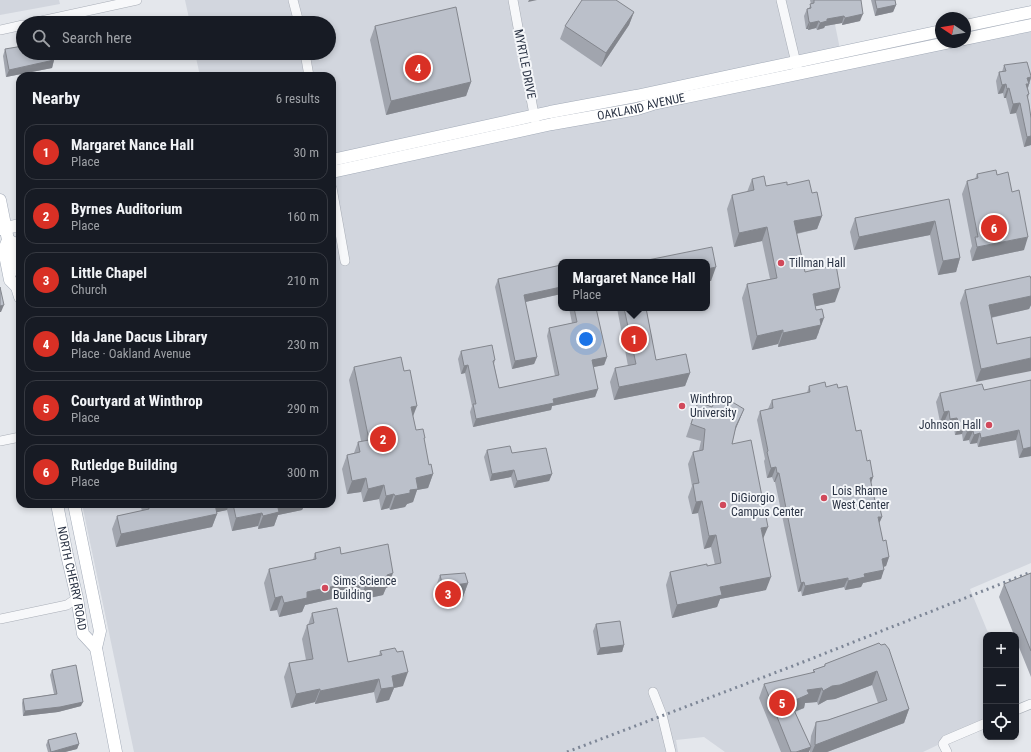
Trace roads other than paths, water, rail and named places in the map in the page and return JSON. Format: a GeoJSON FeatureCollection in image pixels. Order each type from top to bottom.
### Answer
{"type":"FeatureCollection","features":[{"type":"Feature","properties":{"kind":"main road"},"geometry":{"type":"LineString","coordinates":[[971,25],[1031,12]]}},
{"type":"Feature","properties":{"kind":"main road"},"geometry":{"type":"LineString","coordinates":[[971,38],[1031,25]]}},
{"type":"Feature","properties":{"kind":"main road","name":"OAKLAND AVENUE"},"geometry":{"type":"LineString","coordinates":[[336,171],[535,122],[550,112],[636,96],[935,32]]}},
{"type":"Feature","properties":{"kind":"main road","name":"OAKLAND AVENUE"},"geometry":{"type":"LineString","coordinates":[[336,159],[535,122],[552,124],[637,108],[935,45]]}},
{"type":"Feature","properties":{"kind":"main road"},"geometry":{"type":"LineString","coordinates":[[839,53],[842,65]]}},
{"type":"Feature","properties":{"kind":"main road"},"geometry":{"type":"LineString","coordinates":[[0,200],[3,228],[10,240],[14,243],[16,253]]}},
{"type":"Feature","properties":{"kind":"main road"},"geometry":{"type":"LineString","coordinates":[[3,228],[16,226]]}},
{"type":"Feature","properties":{"kind":"main road"},"geometry":{"type":"LineString","coordinates":[[10,240],[4,250],[10,280],[16,286]]}},
{"type":"Feature","properties":{"kind":"main road","name":"NORTH CHERRY ROAD"},"geometry":{"type":"LineString","coordinates":[[58,508],[84,634],[96,648]]}},
{"type":"Feature","properties":{"kind":"main road","name":"NORTH CHERRY ROAD"},"geometry":{"type":"LineString","coordinates":[[75,508],[100,631],[96,648],[116,752]]}},
{"type":"Feature","properties":{"kind":"street"},"geometry":{"type":"LineString","coordinates":[[64,16],[137,0]]}},
{"type":"Feature","properties":{"kind":"street"},"geometry":{"type":"LineString","coordinates":[[293,0],[296,16]]}},
{"type":"Feature","properties":{"kind":"street","name":"MYRTLE DRIVE"},"geometry":{"type":"LineString","coordinates":[[513,0],[535,122]]}},
{"type":"Feature","properties":{"kind":"street"},"geometry":{"type":"LineString","coordinates":[[781,0],[799,74]]}},
{"type":"Feature","properties":{"kind":"street"},"geometry":{"type":"LineString","coordinates":[[0,30],[16,27]]}},
{"type":"Feature","properties":{"kind":"street"},"geometry":{"type":"LineString","coordinates":[[306,60],[308,72]]}},
{"type":"Feature","properties":{"kind":"street"},"geometry":{"type":"LineString","coordinates":[[336,210],[345,261]]}},
{"type":"Feature","properties":{"kind":"street"},"geometry":{"type":"LineString","coordinates":[[0,440],[16,438]]}},
{"type":"Feature","properties":{"kind":"street"},"geometry":{"type":"LineString","coordinates":[[0,619],[67,605],[77,598]]}},
{"type":"Feature","properties":{"kind":"street"},"geometry":{"type":"LineString","coordinates":[[653,692],[662,715],[671,752]]}},
{"type":"Feature","properties":{"kind":"street"},"geometry":{"type":"LineString","coordinates":[[1019,709],[1031,704]]}},
{"type":"Feature","properties":{"kind":"street"},"geometry":{"type":"LineString","coordinates":[[945,748],[946,740],[983,724]]}},
{"type":"Feature","properties":{"kind":"railway"},"geometry":{"type":"LineString","coordinates":[[567,752],[798,664],[1031,572]]}},
{"type":"Feature","properties":{"kind":"place","name":"Ida Jane Dacus Library"},"geometry":{"type":"Point","coordinates":[418,68]}},
{"type":"Feature","properties":{"kind":"place","name":"Rutledge Building"},"geometry":{"type":"Point","coordinates":[994,228]}},
{"type":"Feature","properties":{"kind":"place","name":"Tillman Hall"},"geometry":{"type":"Point","coordinates":[781,263]}},
{"type":"Feature","properties":{"kind":"place","name":"Margaret Nance Hall"},"geometry":{"type":"Point","coordinates":[634,339]}},
{"type":"Feature","properties":{"kind":"place","name":"Winthrop University"},"geometry":{"type":"Point","coordinates":[682,406]}},
{"type":"Feature","properties":{"kind":"place","name":"Johnson Hall"},"geometry":{"type":"Point","coordinates":[989,425]}},
{"type":"Feature","properties":{"kind":"place","name":"Byrnes Auditorium"},"geometry":{"type":"Point","coordinates":[383,439]}},
{"type":"Feature","properties":{"kind":"place","name":"Lois Rhame West Center"},"geometry":{"type":"Point","coordinates":[824,498]}},
{"type":"Feature","properties":{"kind":"place","name":"DiGiorgio Campus Center"},"geometry":{"type":"Point","coordinates":[723,505]}},
{"type":"Feature","properties":{"kind":"place","name":"Sims Science Building"},"geometry":{"type":"Point","coordinates":[325,588]}},
{"type":"Feature","properties":{"kind":"place","name":"Little Chapel"},"geometry":{"type":"Point","coordinates":[448,594]}},
{"type":"Feature","properties":{"kind":"place","name":"Courtyard at Winthrop"},"geometry":{"type":"Point","coordinates":[782,703]}}]}
